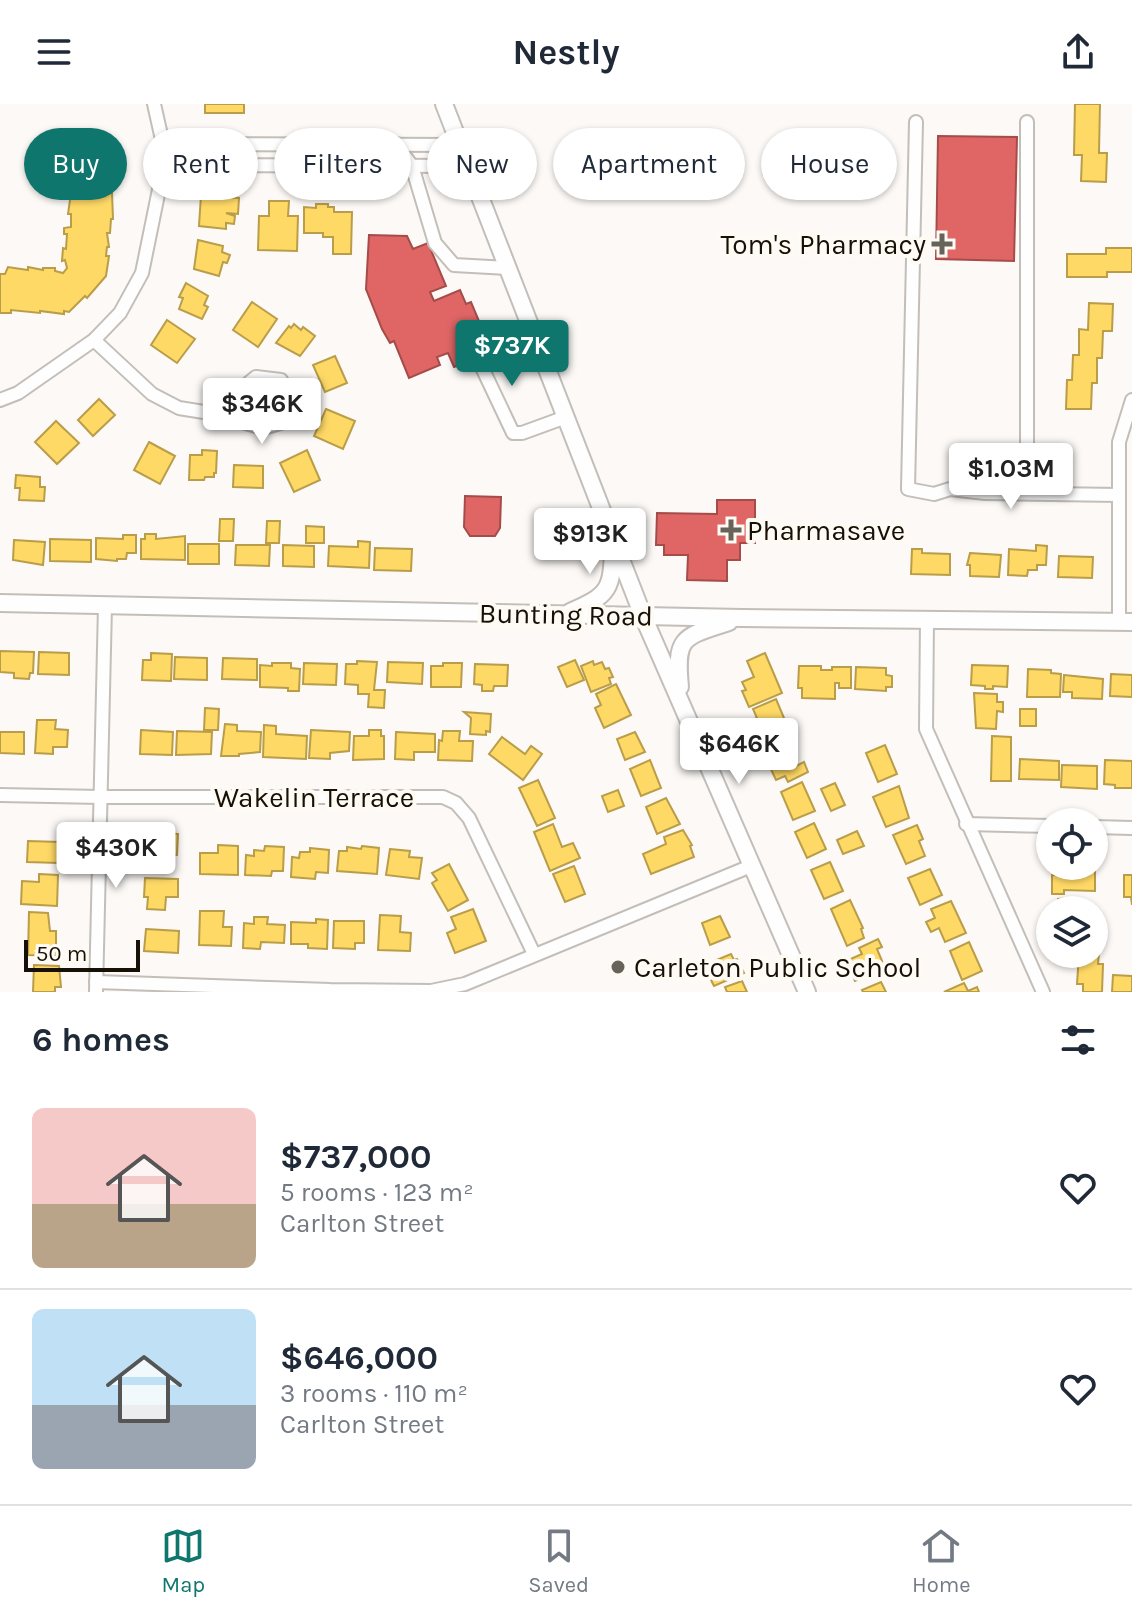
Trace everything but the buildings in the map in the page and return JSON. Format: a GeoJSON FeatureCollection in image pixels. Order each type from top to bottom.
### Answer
{"type":"FeatureCollection","features":[{"type":"Feature","properties":{"kind":"main road"},"geometry":{"type":"LineString","coordinates":[[444,104],[453,128]]}},
{"type":"Feature","properties":{"kind":"main road"},"geometry":{"type":"LineString","coordinates":[[481,200],[643,616],[807,992]]}},
{"type":"Feature","properties":{"kind":"main road"},"geometry":{"type":"LineString","coordinates":[[565,614],[598,600],[612,579],[613,539]]}},
{"type":"Feature","properties":{"kind":"main road","name":"Bunting Road"},"geometry":{"type":"LineString","coordinates":[[0,603],[742,618],[1125,622]]}},
{"type":"Feature","properties":{"kind":"main road"},"geometry":{"type":"LineString","coordinates":[[682,705],[677,660],[682,644],[693,633],[742,618]]}},
{"type":"Feature","properties":{"kind":"street"},"geometry":{"type":"LineString","coordinates":[[154,104],[159,128]]}},
{"type":"Feature","properties":{"kind":"street"},"geometry":{"type":"LineString","coordinates":[[916,122],[908,489],[934,494],[950,489],[985,493],[1119,495]]}},
{"type":"Feature","properties":{"kind":"street"},"geometry":{"type":"LineString","coordinates":[[1027,122],[1027,449],[1038,469],[1038,493]]}},
{"type":"Feature","properties":{"kind":"street"},"geometry":{"type":"LineString","coordinates":[[427,166],[411,166],[435,243],[454,265],[508,268]]}},
{"type":"Feature","properties":{"kind":"street"},"geometry":{"type":"LineString","coordinates":[[0,400],[18,393],[94,340],[120,313],[142,273],[157,200]]}},
{"type":"Feature","properties":{"kind":"street"},"geometry":{"type":"LineString","coordinates":[[534,336],[492,347],[478,359],[513,433],[522,433],[566,417]]}},
{"type":"Feature","properties":{"kind":"street"},"geometry":{"type":"LineString","coordinates":[[94,340],[152,394],[179,408],[263,428],[287,421],[293,402],[281,380],[256,377],[239,391],[231,418]]}},
{"type":"Feature","properties":{"kind":"street"},"geometry":{"type":"LineString","coordinates":[[1125,622],[1119,495],[1132,400]]}},
{"type":"Feature","properties":{"kind":"street"},"geometry":{"type":"LineString","coordinates":[[105,606],[96,987],[431,991],[465,984],[751,866]]}},
{"type":"Feature","properties":{"kind":"street"},"geometry":{"type":"LineString","coordinates":[[927,619],[926,729],[1043,992]]}},
{"type":"Feature","properties":{"kind":"street","name":"Wakelin Terrace"},"geometry":{"type":"LineString","coordinates":[[0,795],[443,797],[456,803],[469,818],[534,954]]}},
{"type":"Feature","properties":{"kind":"street"},"geometry":{"type":"LineString","coordinates":[[966,824],[1036,826]]}},
{"type":"Feature","properties":{"kind":"street"},"geometry":{"type":"LineString","coordinates":[[1108,827],[1132,828]]}},
{"type":"Feature","properties":{"kind":"place","name":"Tom's Pharmacy"},"geometry":{"type":"Point","coordinates":[942,244]}},
{"type":"Feature","properties":{"kind":"place","name":"Pharmasave"},"geometry":{"type":"Point","coordinates":[731,530]}},
{"type":"Feature","properties":{"kind":"place","name":"Carleton Public School"},"geometry":{"type":"Point","coordinates":[618,967]}}]}
